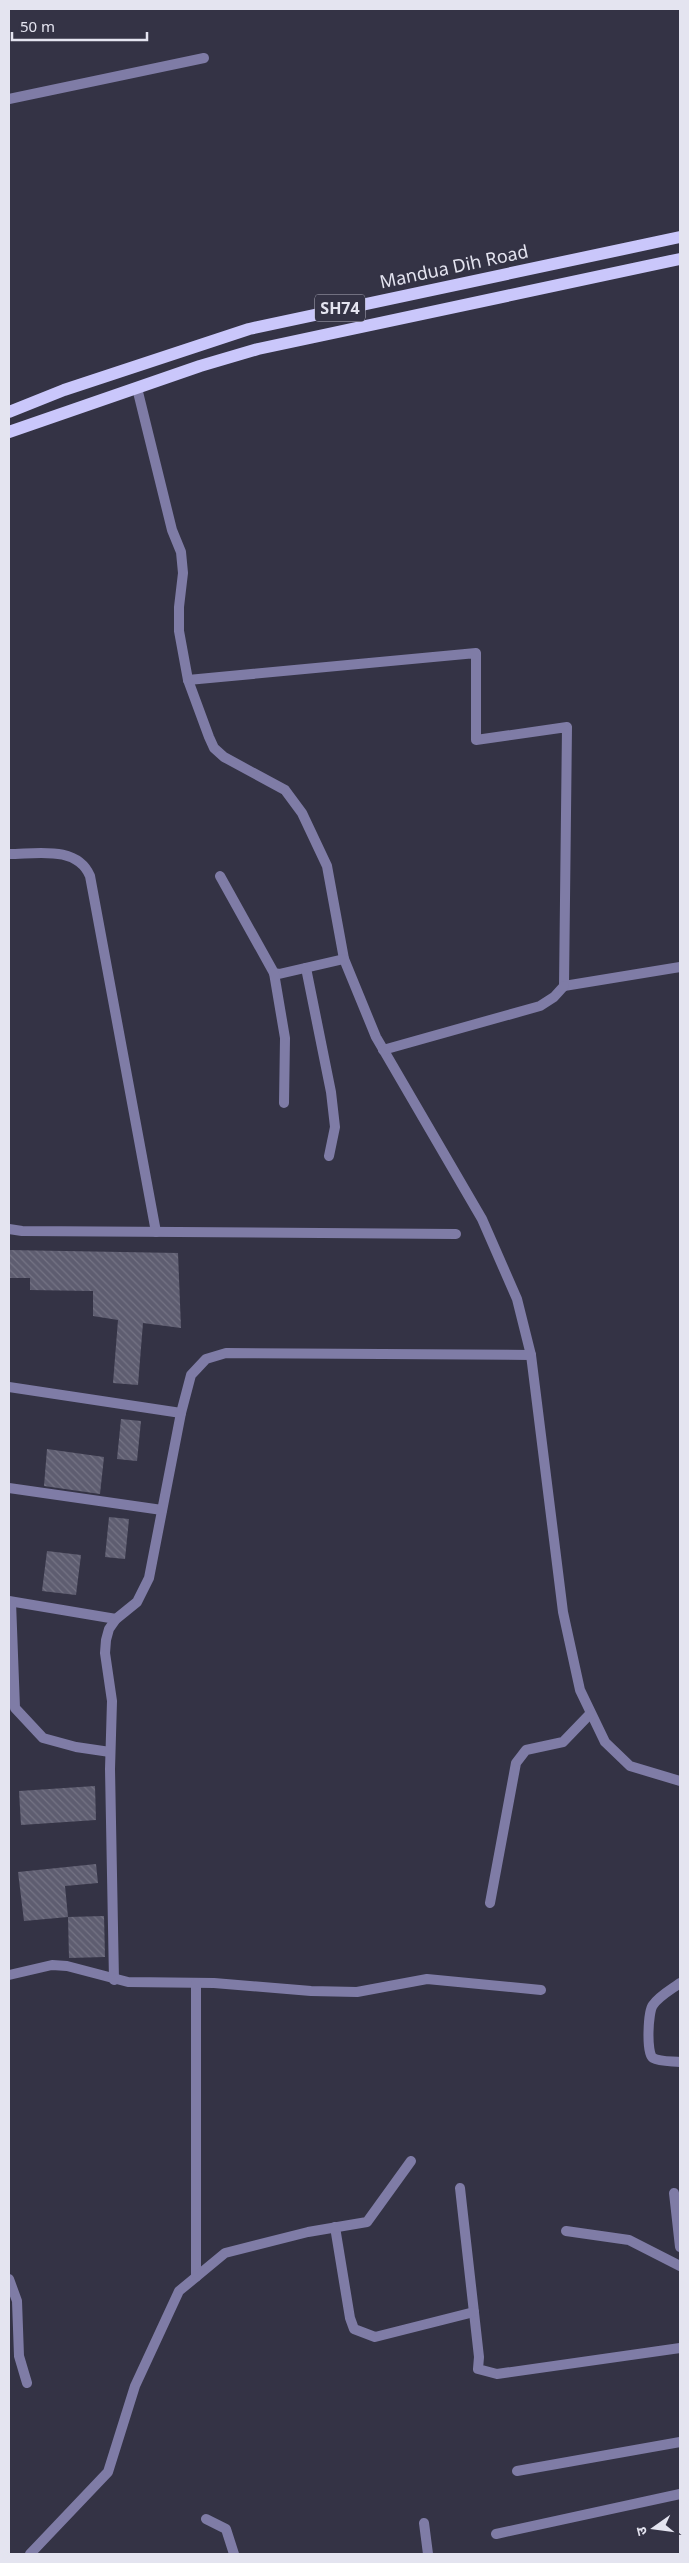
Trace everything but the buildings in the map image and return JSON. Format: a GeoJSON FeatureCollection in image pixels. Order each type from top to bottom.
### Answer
{"type":"FeatureCollection","features":[{"type":"Feature","properties":{"kind":"main road","name":"Mandua Dih Road"},"geometry":{"type":"LineString","coordinates":[[9,412],[64,390],[249,329],[680,237]]}},
{"type":"Feature","properties":{"kind":"main road","name":"SH74"},"geometry":{"type":"LineString","coordinates":[[9,432],[258,349],[680,259]]}},
{"type":"Feature","properties":{"kind":"street"},"geometry":{"type":"LineString","coordinates":[[9,99],[204,58]]}},
{"type":"Feature","properties":{"kind":"street"},"geometry":{"type":"LineString","coordinates":[[137,388],[172,530],[181,552],[183,573],[179,607],[179,631],[188,680],[214,748],[224,757],[285,790],[302,813],[327,866],[344,959],[363,1009],[383,1050],[482,1219],[506,1269],[517,1299],[531,1355],[563,1612],[580,1690],[605,1742],[630,1766],[680,1781]]}},
{"type":"Feature","properties":{"kind":"street"},"geometry":{"type":"LineString","coordinates":[[188,680],[476,653],[476,740],[567,727],[564,986]]}},
{"type":"Feature","properties":{"kind":"street"},"geometry":{"type":"LineString","coordinates":[[9,854],[66,854],[86,866],[90,876],[156,1232]]}},
{"type":"Feature","properties":{"kind":"street"},"geometry":{"type":"LineString","coordinates":[[220,876],[274,973],[285,1038],[284,1103]]}},
{"type":"Feature","properties":{"kind":"street"},"geometry":{"type":"LineString","coordinates":[[274,973],[344,959]]}},
{"type":"Feature","properties":{"kind":"street"},"geometry":{"type":"LineString","coordinates":[[383,1050],[540,1006],[554,997],[564,986],[680,967]]}},
{"type":"Feature","properties":{"kind":"street"},"geometry":{"type":"LineString","coordinates":[[306,968],[332,1092],[335,1127],[330,1156]]}},
{"type":"Feature","properties":{"kind":"street"},"geometry":{"type":"LineString","coordinates":[[9,1228],[22,1231],[456,1234]]}},
{"type":"Feature","properties":{"kind":"street"},"geometry":{"type":"LineString","coordinates":[[114,1980],[110,1752],[112,1701],[105,1653],[109,1629],[116,1619],[137,1602],[144,1592],[149,1578],[181,1413],[191,1375],[201,1363],[215,1354],[531,1355]]}},
{"type":"Feature","properties":{"kind":"street"},"geometry":{"type":"LineString","coordinates":[[9,1387],[181,1413]]}},
{"type":"Feature","properties":{"kind":"street"},"geometry":{"type":"LineString","coordinates":[[9,1488],[162,1510]]}},
{"type":"Feature","properties":{"kind":"street"},"geometry":{"type":"LineString","coordinates":[[110,1752],[76,1747],[43,1738],[15,1708],[10,1601],[116,1619]]}},
{"type":"Feature","properties":{"kind":"street"},"geometry":{"type":"LineString","coordinates":[[490,1903],[516,1763],[526,1750],[563,1742],[590,1714]]}},
{"type":"Feature","properties":{"kind":"street"},"geometry":{"type":"LineString","coordinates":[[9,1975],[52,1965],[93,1972],[114,1980],[128,1982],[196,1983],[311,1991],[356,1992],[427,1979],[541,1990]]}},
{"type":"Feature","properties":{"kind":"street"},"geometry":{"type":"LineString","coordinates":[[196,1983],[196,2277]]}},
{"type":"Feature","properties":{"kind":"street"},"geometry":{"type":"LineString","coordinates":[[680,1983],[653,2004],[650,2009],[648,2046],[649,2053],[654,2058],[680,2062]]}},
{"type":"Feature","properties":{"kind":"street"},"geometry":{"type":"LineString","coordinates":[[30,2554],[108,2472],[135,2386],[180,2291],[225,2253],[308,2232],[367,2222],[411,2161]]}},
{"type":"Feature","properties":{"kind":"street"},"geometry":{"type":"LineString","coordinates":[[460,2188],[474,2312],[478,2369],[497,2374],[680,2348]]}},
{"type":"Feature","properties":{"kind":"street"},"geometry":{"type":"LineString","coordinates":[[674,2193],[680,2247]]}},
{"type":"Feature","properties":{"kind":"street"},"geometry":{"type":"LineString","coordinates":[[335,2227],[350,2318],[354,2329],[375,2337],[474,2312]]}},
{"type":"Feature","properties":{"kind":"street"},"geometry":{"type":"LineString","coordinates":[[566,2230],[629,2240],[680,2266]]}},
{"type":"Feature","properties":{"kind":"street"},"geometry":{"type":"LineString","coordinates":[[9,2279],[17,2301],[18,2349],[27,2383]]}},
{"type":"Feature","properties":{"kind":"street"},"geometry":{"type":"LineString","coordinates":[[517,2471],[680,2442]]}},
{"type":"Feature","properties":{"kind":"street"},"geometry":{"type":"LineString","coordinates":[[496,2534],[680,2494]]}},
{"type":"Feature","properties":{"kind":"street"},"geometry":{"type":"LineString","coordinates":[[206,2519],[226,2529],[234,2554]]}},
{"type":"Feature","properties":{"kind":"street"},"geometry":{"type":"LineString","coordinates":[[424,2523],[428,2554]]}}]}
